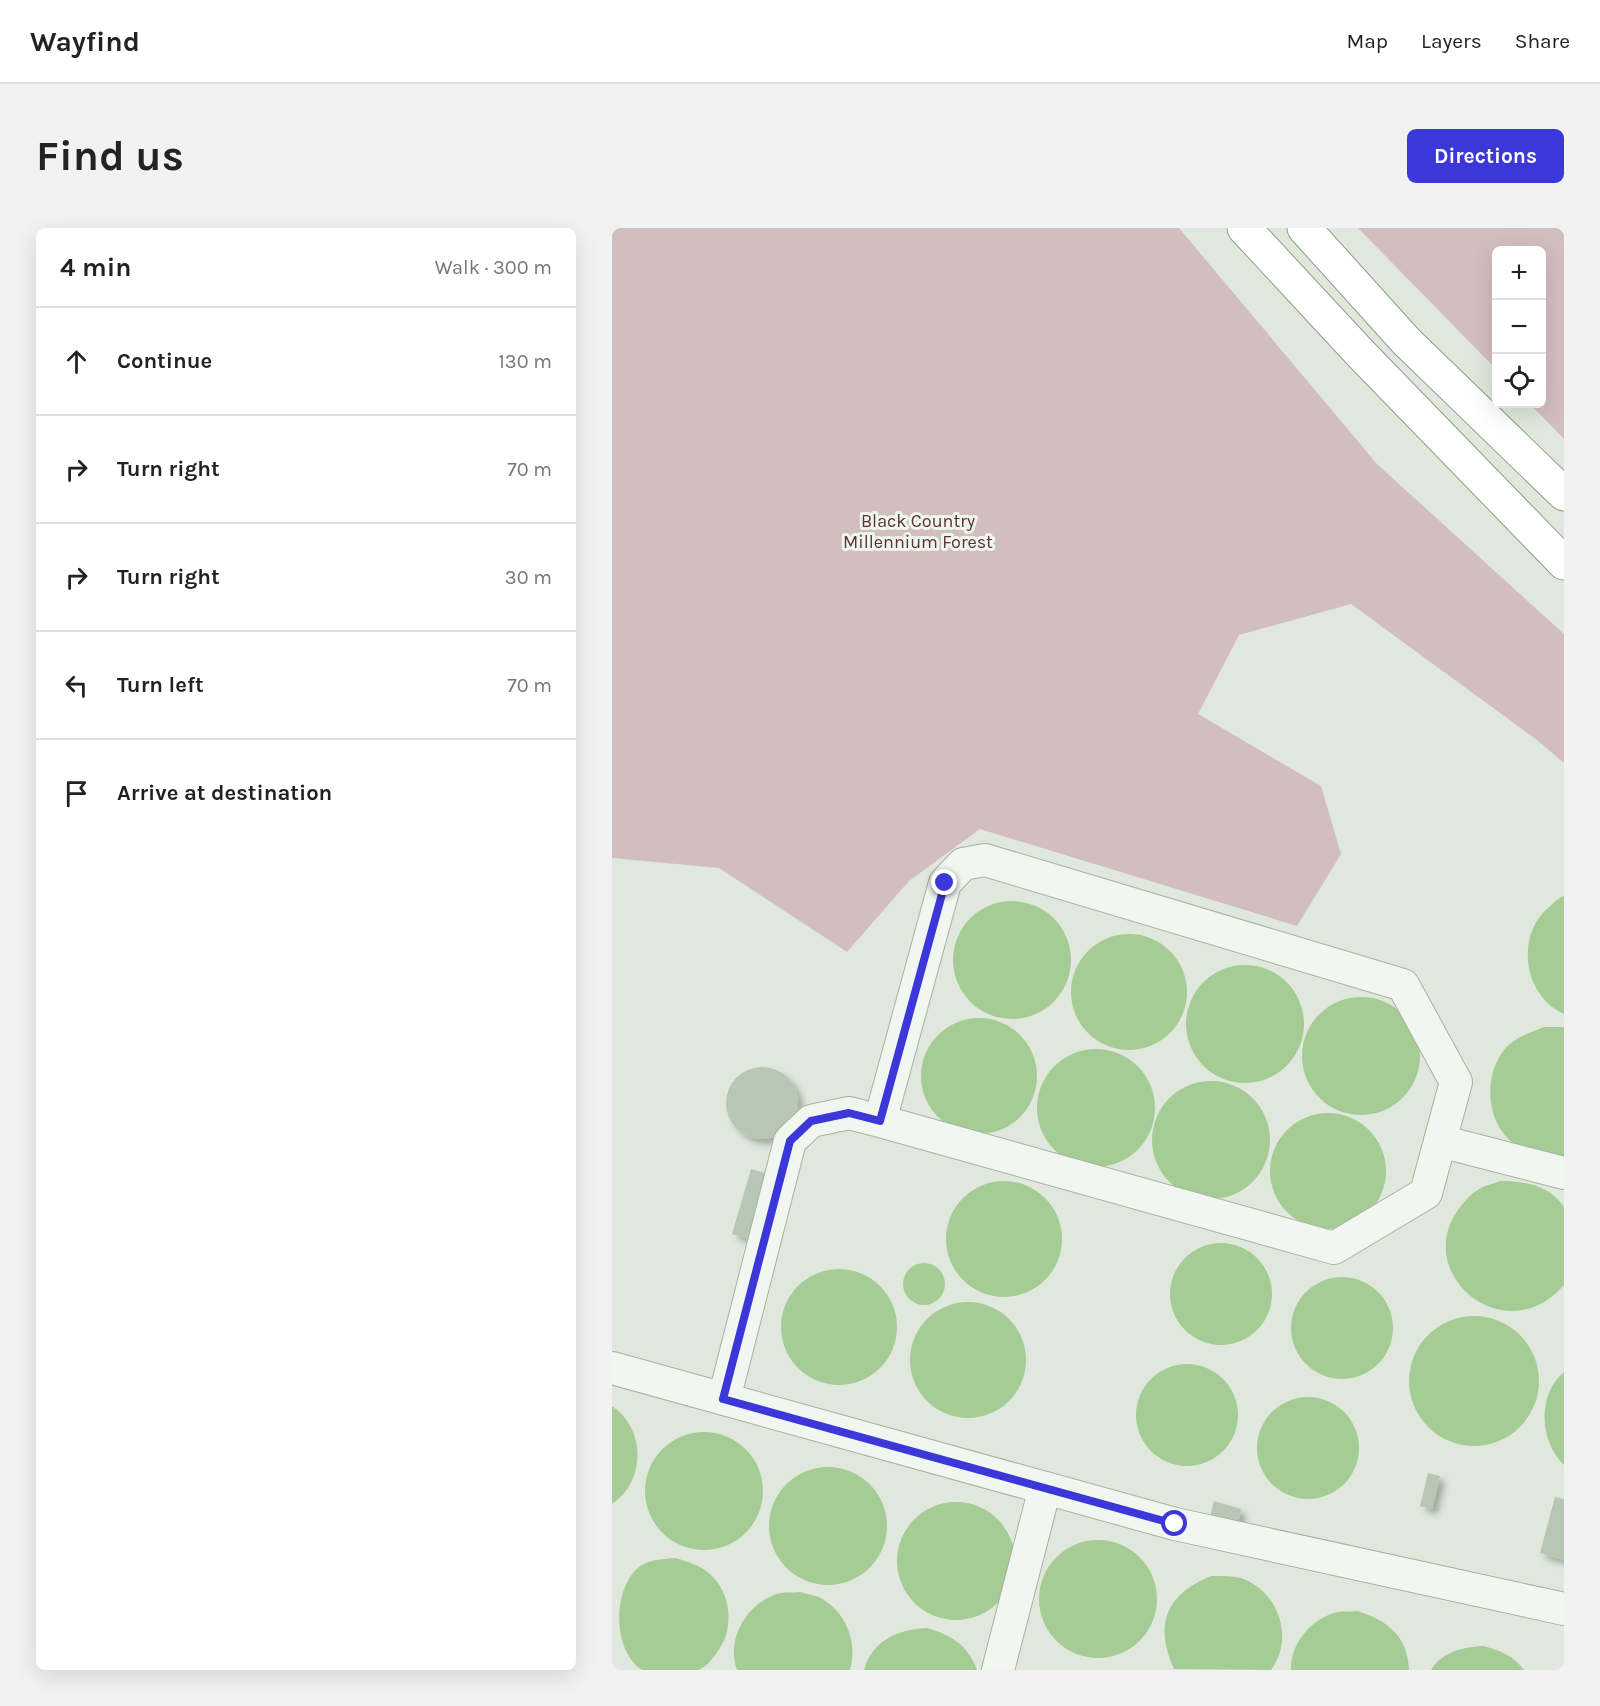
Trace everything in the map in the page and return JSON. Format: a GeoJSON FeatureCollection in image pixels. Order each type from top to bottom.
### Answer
{"type":"FeatureCollection","features":[{"type":"Feature","properties":{"kind":"highway"},"geometry":{"type":"LineString","coordinates":[[1244,228],[1361,354],[1564,563]]}},
{"type":"Feature","properties":{"kind":"highway"},"geometry":{"type":"LineString","coordinates":[[1304,228],[1406,341],[1564,494]]}},
{"type":"Feature","properties":{"kind":"lane"},"geometry":{"type":"LineString","coordinates":[[723,1399],[790,1141],[811,1121],[849,1113],[1334,1248],[1426,1194],[1456,1082],[1403,985],[985,860],[963,864],[945,883],[880,1121]]}},
{"type":"Feature","properties":{"kind":"lane"},"geometry":{"type":"LineString","coordinates":[[1440,1141],[1564,1173]]}},
{"type":"Feature","properties":{"kind":"lane"},"geometry":{"type":"LineString","coordinates":[[612,1368],[1175,1524],[1564,1610]]}},
{"type":"Feature","properties":{"kind":"lane"},"geometry":{"type":"LineString","coordinates":[[998,1670],[1045,1488]]}},
{"type":"Feature","properties":{"kind":"green space","name":"Black Country Millennium Forest"},"geometry":{"type":"Polygon","coordinates":[[[612,228],[1179,228],[1377,464],[1564,634],[1564,763],[1537,740],[1351,604],[1239,635],[1198,714],[1321,786],[1341,854],[1297,926],[980,829],[909,881],[847,952],[719,868],[612,858],[612,228]]]}},
{"type":"Feature","properties":{"kind":"green space"},"geometry":{"type":"Polygon","coordinates":[[[1358,228],[1564,228],[1564,439],[1534,408],[1546,408],[1546,246],[1492,246],[1492,365],[1358,228]]]}},
{"type":"Feature","properties":{"kind":"shaded area"},"geometry":{"type":"Polygon","coordinates":[[[1564,896],[1564,1014],[1550,1005],[1532,980],[1528,964],[1528,948],[1531,933],[1538,919],[1564,896]]]}},
{"type":"Feature","properties":{"kind":"shaded area"},"geometry":{"type":"Polygon","coordinates":[[[1012,901],[1045,911],[1061,927],[1071,960],[1061,993],[1045,1009],[1012,1019],[979,1009],[963,993],[953,960],[963,927],[979,911],[1012,901]]]}},
{"type":"Feature","properties":{"kind":"shaded area"},"geometry":{"type":"Polygon","coordinates":[[[1129,934],[1151,938],[1170,951],[1183,970],[1187,992],[1183,1014],[1170,1033],[1151,1046],[1129,1050],[1107,1046],[1088,1033],[1075,1014],[1071,992],[1075,970],[1088,951],[1107,938],[1129,934]]]}},
{"type":"Feature","properties":{"kind":"shaded area"},"geometry":{"type":"Polygon","coordinates":[[[1245,965],[1278,975],[1294,991],[1304,1024],[1294,1057],[1278,1073],[1245,1083],[1212,1073],[1196,1057],[1186,1024],[1196,991],[1212,975],[1245,965]]]}},
{"type":"Feature","properties":{"kind":"shaded area"},"geometry":{"type":"Polygon","coordinates":[[[1361,997],[1394,1007],[1410,1023],[1420,1056],[1410,1089],[1394,1105],[1361,1115],[1328,1105],[1312,1089],[1302,1056],[1312,1023],[1328,1007],[1361,997]]]}},
{"type":"Feature","properties":{"kind":"shaded area"},"geometry":{"type":"Polygon","coordinates":[[[979,1018],[1001,1022],[1020,1035],[1033,1054],[1037,1076],[1033,1098],[1020,1117],[1001,1130],[979,1134],[957,1130],[938,1117],[925,1098],[921,1076],[925,1054],[938,1035],[957,1022],[979,1018]]]}},
{"type":"Feature","properties":{"kind":"shaded area"},"geometry":{"type":"Polygon","coordinates":[[[1544,1027],[1564,1027],[1564,1157],[1523,1149],[1508,1139],[1494,1115],[1491,1102],[1492,1074],[1504,1050],[1528,1033],[1544,1027]]]}},
{"type":"Feature","properties":{"kind":"shaded area"},"geometry":{"type":"Polygon","coordinates":[[[1096,1049],[1129,1059],[1145,1075],[1155,1108],[1145,1141],[1129,1157],[1096,1167],[1063,1157],[1047,1141],[1037,1108],[1047,1075],[1063,1059],[1096,1049]]]}},
{"type":"Feature","properties":{"kind":"shaded area"},"geometry":{"type":"Polygon","coordinates":[[[1211,1081],[1244,1091],[1260,1107],[1270,1140],[1260,1173],[1244,1189],[1211,1199],[1178,1189],[1162,1173],[1152,1140],[1162,1107],[1178,1091],[1211,1081]]]}},
{"type":"Feature","properties":{"kind":"shaded area"},"geometry":{"type":"Polygon","coordinates":[[[1328,1113],[1350,1117],[1369,1130],[1382,1149],[1386,1171],[1382,1193],[1369,1212],[1350,1225],[1328,1229],[1306,1225],[1287,1212],[1274,1193],[1270,1171],[1274,1149],[1287,1130],[1306,1117],[1328,1113]]]}},
{"type":"Feature","properties":{"kind":"shaded area"},"geometry":{"type":"Polygon","coordinates":[[[1004,1181],[1026,1185],[1045,1198],[1058,1217],[1062,1239],[1058,1261],[1045,1280],[1026,1293],[1004,1297],[982,1293],[963,1280],[950,1261],[946,1239],[950,1217],[963,1198],[982,1185],[1004,1181]]]}},
{"type":"Feature","properties":{"kind":"shaded area"},"geometry":{"type":"Polygon","coordinates":[[[1500,1181],[1527,1183],[1544,1189],[1564,1207],[1564,1285],[1542,1303],[1518,1311],[1495,1309],[1474,1299],[1458,1283],[1448,1263],[1446,1240],[1456,1212],[1475,1192],[1484,1186],[1500,1181]]]}},
{"type":"Feature","properties":{"kind":"shaded area"},"geometry":{"type":"Polygon","coordinates":[[[1221,1243],[1240,1247],[1257,1258],[1268,1275],[1272,1294],[1268,1313],[1257,1330],[1240,1341],[1221,1345],[1202,1341],[1185,1330],[1174,1313],[1170,1294],[1174,1275],[1185,1258],[1202,1247],[1221,1243]]]}},
{"type":"Feature","properties":{"kind":"shaded area"},"geometry":{"type":"Polygon","coordinates":[[[924,1263],[939,1269],[945,1284],[939,1299],[924,1305],[909,1299],[903,1284],[909,1269],[924,1263]]]}},
{"type":"Feature","properties":{"kind":"shaded area"},"geometry":{"type":"Polygon","coordinates":[[[839,1269],[861,1273],[880,1286],[893,1305],[897,1327],[893,1349],[880,1368],[861,1381],[839,1385],[817,1381],[798,1368],[785,1349],[781,1327],[785,1305],[798,1286],[817,1273],[839,1269]]]}},
{"type":"Feature","properties":{"kind":"shaded area"},"geometry":{"type":"Polygon","coordinates":[[[1342,1277],[1361,1281],[1378,1292],[1389,1309],[1393,1328],[1389,1347],[1378,1364],[1361,1375],[1342,1379],[1323,1375],[1306,1364],[1295,1347],[1291,1328],[1295,1309],[1306,1292],[1323,1281],[1342,1277]]]}},
{"type":"Feature","properties":{"kind":"shaded area"},"geometry":{"type":"Polygon","coordinates":[[[968,1302],[990,1306],[1009,1319],[1022,1338],[1026,1360],[1022,1382],[1009,1401],[990,1414],[968,1418],[946,1414],[927,1401],[914,1382],[910,1360],[914,1338],[927,1319],[946,1306],[968,1302]]]}},
{"type":"Feature","properties":{"kind":"shaded area"},"geometry":{"type":"Polygon","coordinates":[[[1474,1316],[1499,1321],[1520,1335],[1534,1356],[1539,1381],[1534,1406],[1520,1427],[1499,1441],[1474,1446],[1449,1441],[1428,1427],[1414,1406],[1409,1381],[1414,1356],[1428,1335],[1449,1321],[1474,1316]]]}},
{"type":"Feature","properties":{"kind":"shaded area"},"geometry":{"type":"Polygon","coordinates":[[[1187,1364],[1206,1368],[1223,1379],[1234,1396],[1238,1415],[1234,1434],[1223,1451],[1206,1462],[1187,1466],[1168,1462],[1151,1451],[1140,1434],[1136,1415],[1140,1396],[1151,1379],[1168,1368],[1187,1364]]]}},
{"type":"Feature","properties":{"kind":"shaded area"},"geometry":{"type":"Polygon","coordinates":[[[1564,1372],[1564,1465],[1550,1443],[1544,1418],[1549,1392],[1564,1372]]]}},
{"type":"Feature","properties":{"kind":"shaded area"},"geometry":{"type":"Polygon","coordinates":[[[1308,1397],[1327,1401],[1344,1412],[1355,1429],[1359,1448],[1355,1467],[1344,1484],[1327,1495],[1308,1499],[1289,1495],[1272,1484],[1261,1467],[1257,1448],[1261,1429],[1272,1412],[1289,1401],[1308,1397]]]}},
{"type":"Feature","properties":{"kind":"shaded area"},"geometry":{"type":"Polygon","coordinates":[[[612,1406],[631,1428],[638,1455],[631,1482],[612,1504],[612,1406]]]}},
{"type":"Feature","properties":{"kind":"shaded area"},"geometry":{"type":"Polygon","coordinates":[[[704,1432],[727,1436],[746,1449],[759,1468],[763,1491],[759,1514],[746,1533],[727,1546],[704,1550],[681,1546],[662,1533],[649,1514],[645,1491],[649,1468],[662,1449],[681,1436],[704,1432]]]}},
{"type":"Feature","properties":{"kind":"shaded area"},"geometry":{"type":"Polygon","coordinates":[[[828,1467],[851,1471],[870,1484],[883,1503],[887,1526],[883,1549],[870,1568],[851,1581],[828,1585],[805,1581],[786,1568],[773,1549],[769,1526],[773,1503],[786,1484],[805,1471],[828,1467]]]}},
{"type":"Feature","properties":{"kind":"shaded area"},"geometry":{"type":"Polygon","coordinates":[[[956,1502],[979,1506],[998,1519],[1011,1538],[1015,1561],[1011,1584],[998,1603],[979,1616],[956,1620],[933,1616],[914,1603],[901,1584],[897,1561],[901,1538],[914,1519],[933,1506],[956,1502]]]}},
{"type":"Feature","properties":{"kind":"shaded area"},"geometry":{"type":"Polygon","coordinates":[[[1098,1540],[1121,1544],[1140,1557],[1153,1576],[1157,1599],[1153,1622],[1140,1641],[1121,1654],[1098,1658],[1075,1654],[1056,1641],[1043,1622],[1039,1599],[1043,1576],[1056,1557],[1075,1544],[1098,1540]]]}},
{"type":"Feature","properties":{"kind":"shaded area"},"geometry":{"type":"Polygon","coordinates":[[[676,1558],[702,1568],[717,1582],[728,1611],[727,1632],[718,1651],[701,1669],[642,1670],[632,1661],[621,1634],[620,1603],[624,1589],[640,1566],[662,1559],[676,1558]]]}},
{"type":"Feature","properties":{"kind":"shaded area"},"geometry":{"type":"Polygon","coordinates":[[[1211,1576],[1243,1579],[1259,1588],[1269,1598],[1276,1609],[1282,1633],[1278,1659],[1271,1670],[1174,1669],[1165,1638],[1168,1613],[1183,1592],[1211,1576]]]}},
{"type":"Feature","properties":{"kind":"shaded area"},"geometry":{"type":"Polygon","coordinates":[[[800,1592],[819,1597],[836,1610],[843,1619],[851,1638],[850,1670],[737,1670],[734,1645],[742,1622],[750,1612],[769,1597],[781,1593],[800,1592]]]}},
{"type":"Feature","properties":{"kind":"shaded area"},"geometry":{"type":"Polygon","coordinates":[[[1357,1611],[1378,1619],[1394,1631],[1405,1648],[1409,1670],[1291,1670],[1294,1650],[1311,1626],[1328,1615],[1357,1611]]]}},
{"type":"Feature","properties":{"kind":"shaded area"},"geometry":{"type":"Polygon","coordinates":[[[927,1628],[958,1642],[969,1654],[977,1670],[864,1670],[873,1651],[888,1638],[906,1631],[927,1628]]]}},
{"type":"Feature","properties":{"kind":"shaded area"},"geometry":{"type":"Polygon","coordinates":[[[1484,1646],[1507,1655],[1524,1670],[1431,1670],[1447,1654],[1461,1649],[1484,1646]]]}},
{"type":"Feature","properties":{"kind":"building"},"geometry":{"type":"Polygon","coordinates":[[[769,1067],[788,1077],[796,1089],[798,1103],[796,1117],[788,1129],[776,1137],[755,1139],[736,1129],[728,1117],[726,1096],[736,1077],[748,1069],[769,1067]]]}},
{"type":"Feature","properties":{"kind":"building"},"geometry":{"type":"Polygon","coordinates":[[[751,1169],[775,1176],[756,1241],[732,1234],[751,1169]]]}},
{"type":"Feature","properties":{"kind":"building"},"geometry":{"type":"Polygon","coordinates":[[[1428,1473],[1440,1476],[1432,1509],[1420,1506],[1428,1473]]]}},
{"type":"Feature","properties":{"kind":"building"},"geometry":{"type":"Polygon","coordinates":[[[1555,1497],[1564,1499],[1564,1560],[1540,1553],[1555,1497]]]}},
{"type":"Feature","properties":{"kind":"building"},"geometry":{"type":"Polygon","coordinates":[[[1214,1501],[1241,1509],[1238,1524],[1210,1517],[1214,1501]]]}},
{"type":"Feature","properties":{"kind":"route"},"geometry":{"type":"LineString","coordinates":[[945,883],[880,1121],[849,1113],[811,1121],[790,1141],[723,1399],[1175,1524]]}}]}
